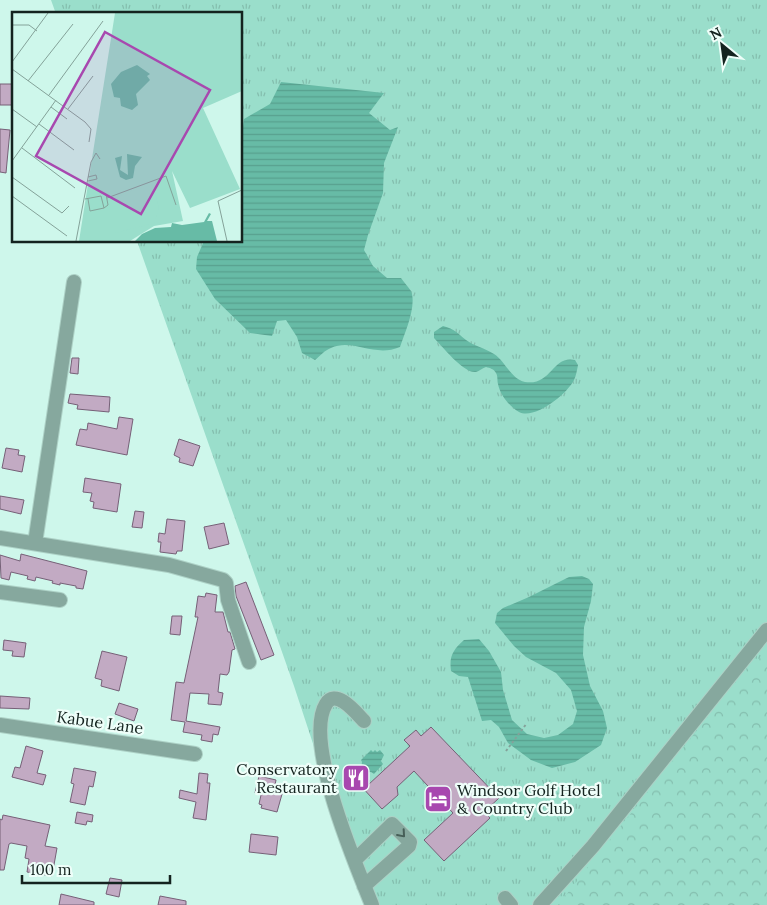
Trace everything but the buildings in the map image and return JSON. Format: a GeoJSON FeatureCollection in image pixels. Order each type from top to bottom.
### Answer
{"type":"FeatureCollection","features":[{"type":"Feature","properties":{"kind":"street"},"geometry":{"type":"LineString","coordinates":[[35,543],[74,282]]}},
{"type":"Feature","properties":{"kind":"street"},"geometry":{"type":"LineString","coordinates":[[0,538],[170,565],[226,583],[228,600],[249,662]]}},
{"type":"Feature","properties":{"kind":"street"},"geometry":{"type":"LineString","coordinates":[[0,592],[60,600]]}},
{"type":"Feature","properties":{"kind":"street"},"geometry":{"type":"LineString","coordinates":[[540,905],[594,846],[767,630]]}},
{"type":"Feature","properties":{"kind":"street"},"geometry":{"type":"LineString","coordinates":[[364,721],[344,701],[333,698],[328,700],[324,706],[320,742],[325,770],[372,905]]}},
{"type":"Feature","properties":{"kind":"street","name":"Kabue Lane"},"geometry":{"type":"LineString","coordinates":[[0,725],[195,754]]}},
{"type":"Feature","properties":{"kind":"street"},"geometry":{"type":"LineString","coordinates":[[355,860],[392,824],[410,842],[408,846],[364,886]]}},
{"type":"Feature","properties":{"kind":"path"},"geometry":{"type":"LineString","coordinates":[[506,751],[527,723]]}},
{"type":"Feature","properties":{"kind":"green space"},"geometry":{"type":"Polygon","coordinates":[[[51,0],[767,0],[767,905],[367,905],[294,686],[137,242],[242,242],[242,12],[55,12],[51,0]]]}},
{"type":"Feature","properties":{"kind":"green space"},"geometry":{"type":"Polygon","coordinates":[[[767,654],[767,905],[558,905],[749,665],[767,654]]]}},
{"type":"Feature","properties":{"kind":"shaded area"},"geometry":{"type":"Polygon","coordinates":[[[281,82],[384,93],[369,113],[390,130],[398,127],[384,163],[383,193],[364,250],[373,266],[387,278],[401,278],[411,291],[413,304],[400,347],[390,350],[373,350],[356,346],[339,346],[327,350],[315,360],[302,353],[297,337],[286,320],[277,321],[272,336],[250,333],[215,299],[196,269],[197,257],[204,242],[242,242],[242,134],[244,119],[270,104],[281,82]]]}},
{"type":"Feature","properties":{"kind":"shaded area"},"geometry":{"type":"Polygon","coordinates":[[[443,326],[453,330],[469,342],[494,354],[512,374],[525,382],[541,380],[561,362],[567,360],[575,360],[578,365],[575,378],[565,392],[542,409],[526,413],[519,412],[503,396],[499,388],[497,374],[494,371],[486,367],[476,372],[466,369],[453,359],[434,338],[434,332],[443,326]]]}},
{"type":"Feature","properties":{"kind":"shaded area"},"geometry":{"type":"Polygon","coordinates":[[[582,576],[589,579],[593,584],[591,601],[584,627],[583,655],[590,686],[603,711],[607,728],[601,745],[575,762],[552,768],[531,760],[508,743],[499,727],[491,720],[482,721],[468,677],[459,676],[451,671],[451,657],[464,640],[479,639],[489,651],[501,672],[503,690],[512,720],[527,734],[544,738],[558,735],[573,724],[577,711],[571,690],[556,673],[526,657],[495,623],[497,613],[503,608],[569,577],[582,576]]]}},
{"type":"Feature","properties":{"kind":"shaded area"},"geometry":{"type":"Polygon","coordinates":[[[371,750],[377,752],[380,750],[384,755],[381,761],[383,764],[374,774],[371,772],[365,773],[361,769],[361,760],[371,750]]]}},
{"type":"Feature","properties":{"kind":"place","name":"Conservatory Restaurant"},"geometry":{"type":"Point","coordinates":[356,778]}},
{"type":"Feature","properties":{"kind":"place","name":"Windsor Golf Hotel & Country Club"},"geometry":{"type":"Point","coordinates":[438,799]}}]}
